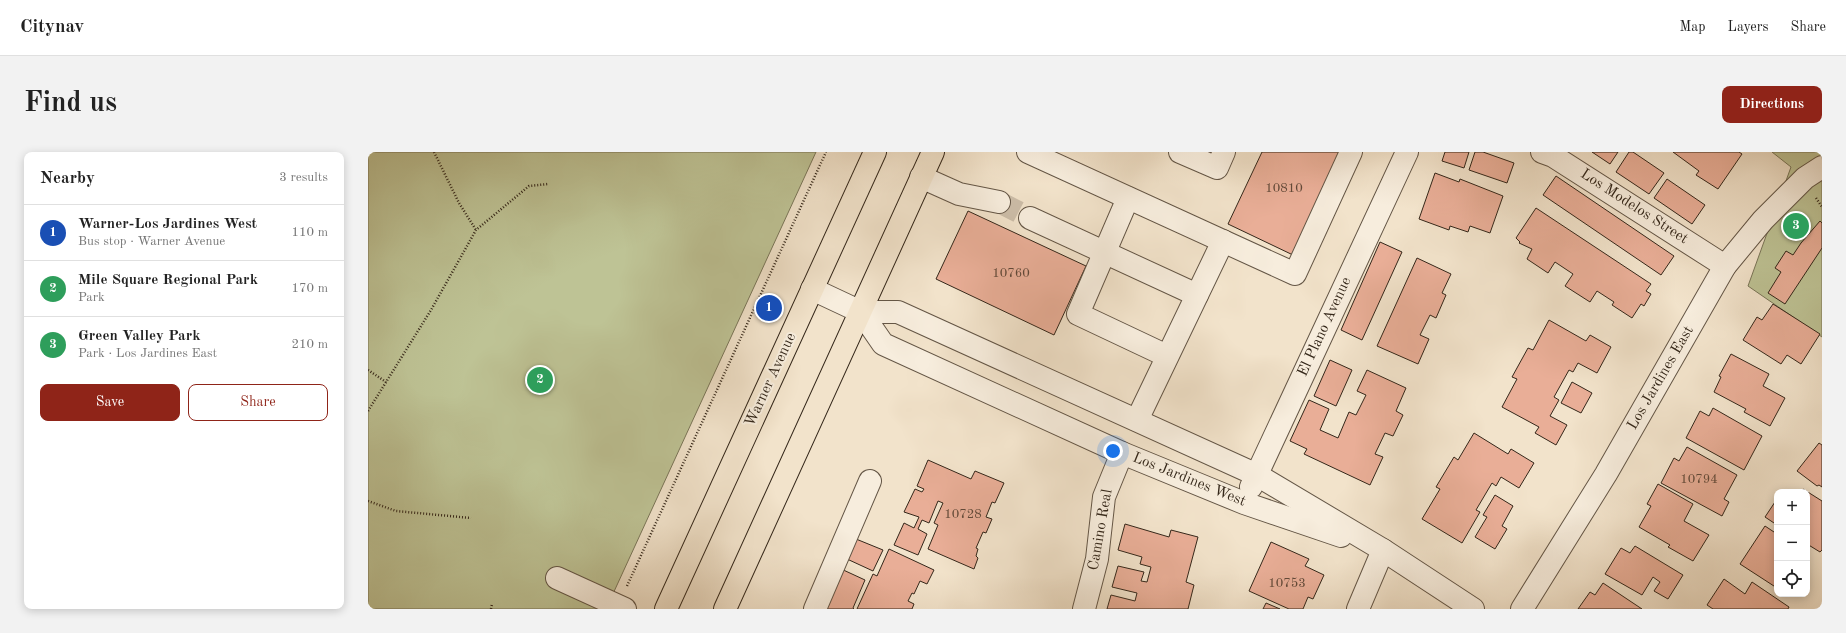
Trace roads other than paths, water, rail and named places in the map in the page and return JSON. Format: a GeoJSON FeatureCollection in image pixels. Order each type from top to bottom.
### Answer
{"type":"FeatureCollection","features":[{"type":"Feature","properties":{"kind":"main road","name":"Warner Avenue"},"geometry":{"type":"LineString","coordinates":[[666,609],[875,152]]}},
{"type":"Feature","properties":{"kind":"main road"},"geometry":{"type":"LineString","coordinates":[[725,609],[933,152]]}},
{"type":"Feature","properties":{"kind":"street"},"geometry":{"type":"LineString","coordinates":[[1028,152],[1295,274],[1351,152]]}},
{"type":"Feature","properties":{"kind":"street"},"geometry":{"type":"LineString","coordinates":[[1180,152],[1217,168],[1224,152]]}},
{"type":"Feature","properties":{"kind":"street","name":"El Plano Avenue"},"geometry":{"type":"LineString","coordinates":[[1244,503],[1407,152]]}},
{"type":"Feature","properties":{"kind":"street","name":"Los Modelos Street"},"geometry":{"type":"LineString","coordinates":[[1542,152],[1553,156],[1724,266]]}},
{"type":"Feature","properties":{"kind":"street","name":"Los Jardines East"},"geometry":{"type":"LineString","coordinates":[[1522,609],[1606,474],[1724,266],[1762,220],[1805,178],[1822,167]]}},
{"type":"Feature","properties":{"kind":"street"},"geometry":{"type":"LineString","coordinates":[[921,177],[959,194],[999,202]]}},
{"type":"Feature","properties":{"kind":"street"},"geometry":{"type":"LineString","coordinates":[[1128,198],[1078,314],[1167,356]]}},
{"type":"Feature","properties":{"kind":"street"},"geometry":{"type":"LineString","coordinates":[[1030,218],[1197,295]]}},
{"type":"Feature","properties":{"kind":"street"},"geometry":{"type":"LineString","coordinates":[[1137,420],[1223,241]]}},
{"type":"Feature","properties":{"kind":"street","name":"Los Jardines West"},"geometry":{"type":"LineString","coordinates":[[812,289],[860,312],[898,312],[1257,475],[1383,550],[1473,609]]}},
{"type":"Feature","properties":{"kind":"street","name":"Los Jardines West"},"geometry":{"type":"LineString","coordinates":[[860,312],[883,344],[1122,453],[1244,503],[1383,550]]}},
{"type":"Feature","properties":{"kind":"street","name":"Camino Real"},"geometry":{"type":"LineString","coordinates":[[1084,609],[1097,559],[1104,497],[1122,453]]}},
{"type":"Feature","properties":{"kind":"street"},"geometry":{"type":"LineString","coordinates":[[815,609],[870,481]]}},
{"type":"Feature","properties":{"kind":"street"},"geometry":{"type":"LineString","coordinates":[[1358,609],[1383,550]]}},
{"type":"Feature","properties":{"kind":"street"},"geometry":{"type":"LineString","coordinates":[[556,578],[622,607]]}},
{"type":"Feature","properties":{"kind":"tunnel"},"geometry":{"type":"LineString","coordinates":[[999,202],[1030,218]]}},
{"type":"Feature","properties":{"kind":"place","name":"Green Valley Park"},"geometry":{"type":"Point","coordinates":[1796,226]}},
{"type":"Feature","properties":{"kind":"place","name":"Warner-Los Jardines West"},"geometry":{"type":"Point","coordinates":[769,308]}},
{"type":"Feature","properties":{"kind":"place","name":"Mile Square Regional Park"},"geometry":{"type":"Point","coordinates":[540,380]}}]}
